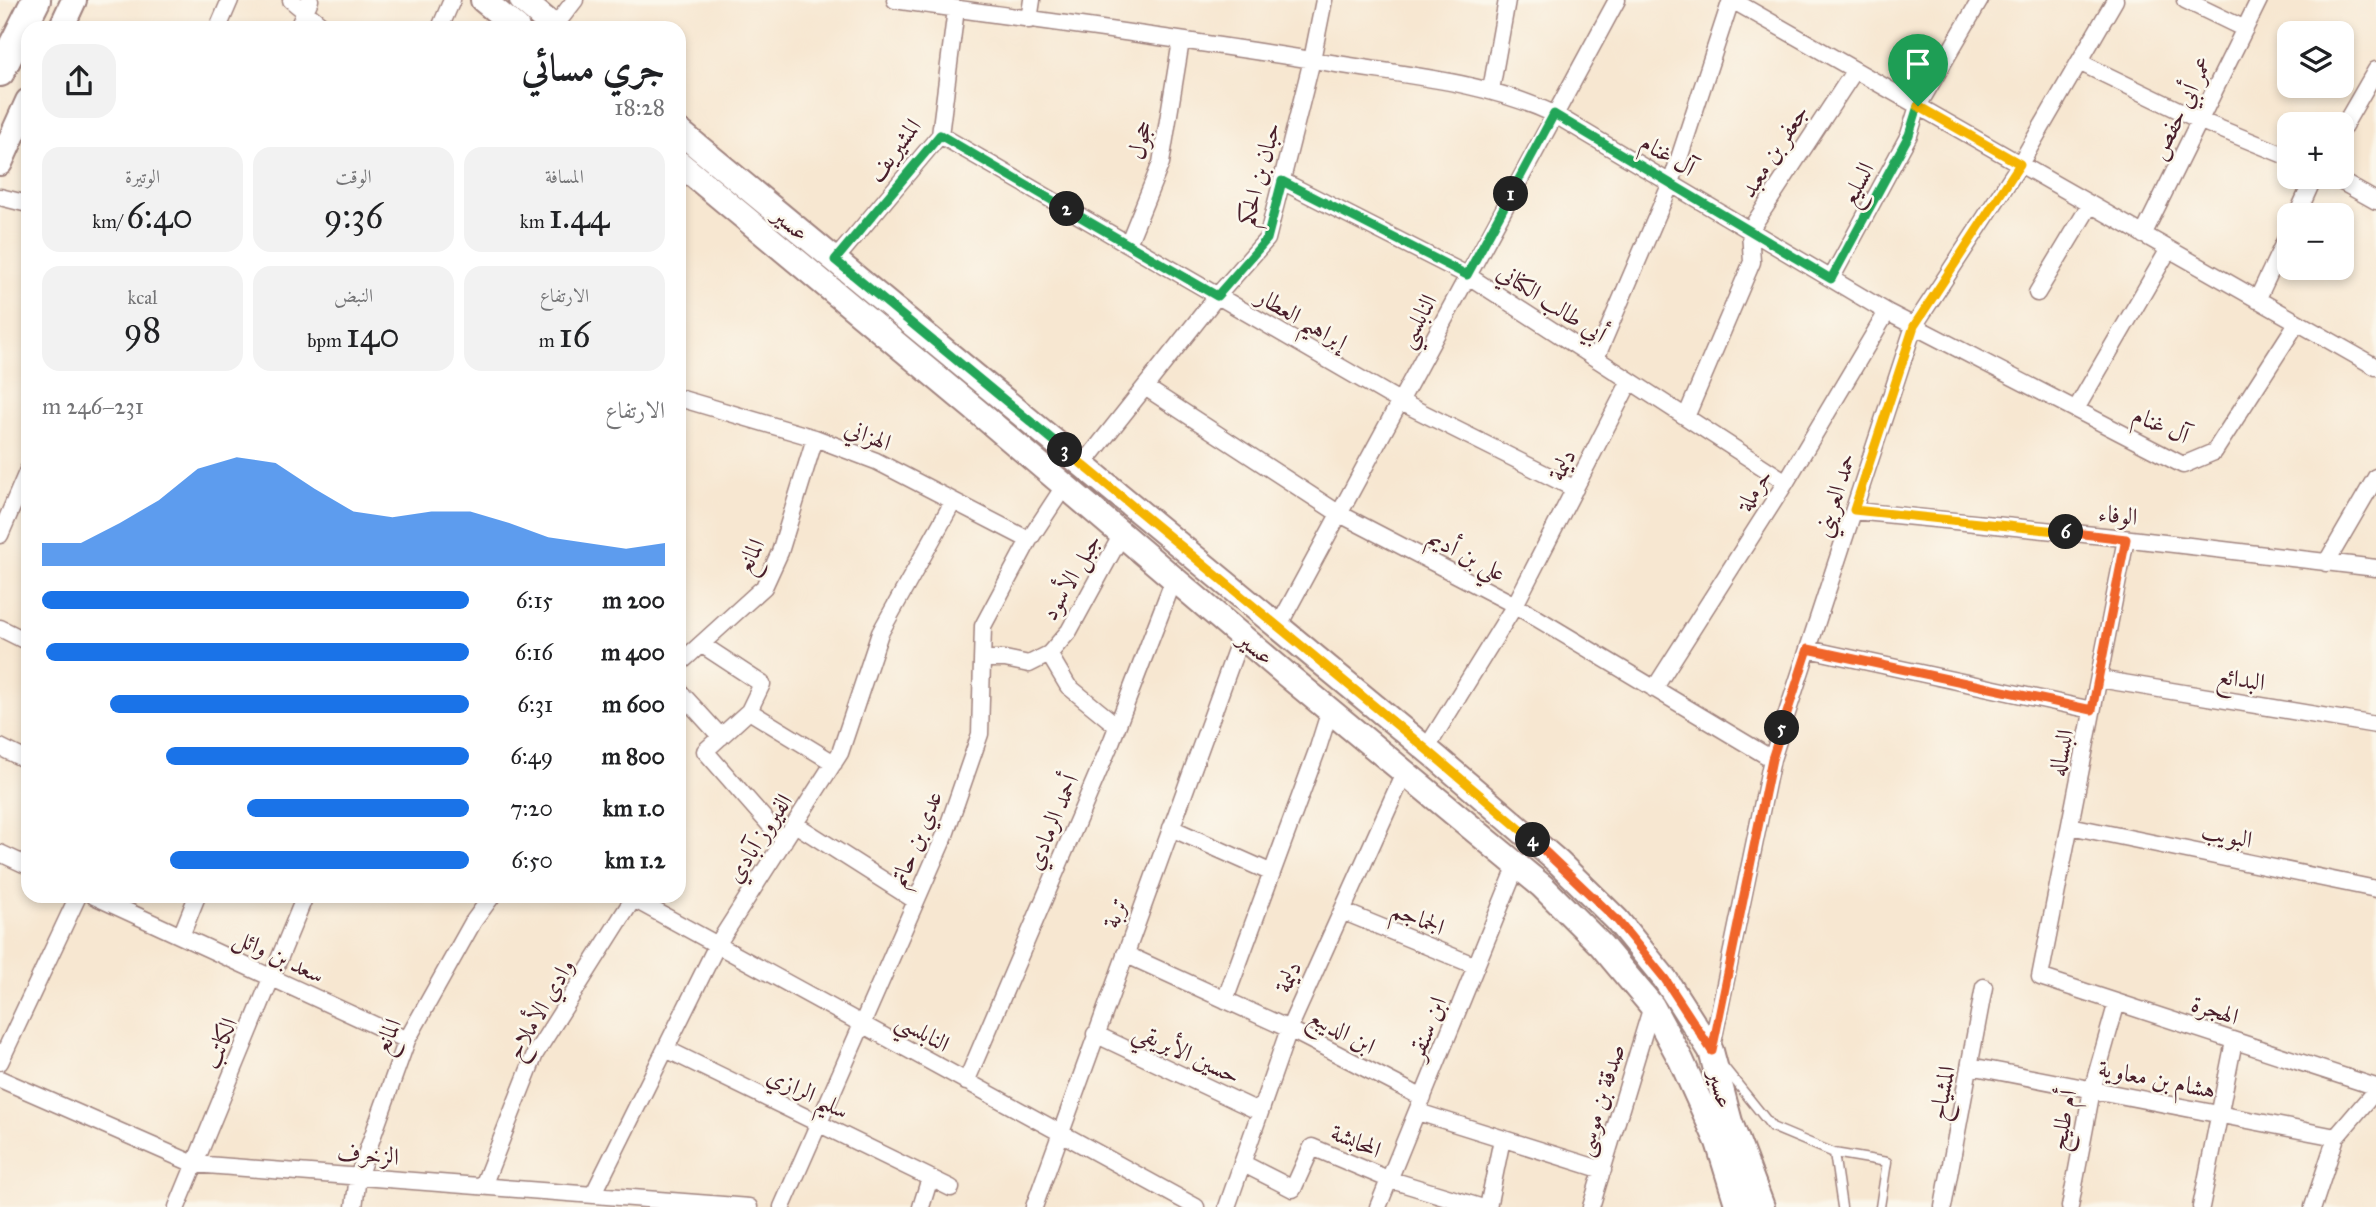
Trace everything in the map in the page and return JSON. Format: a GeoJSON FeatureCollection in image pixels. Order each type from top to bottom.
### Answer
{"type":"FeatureCollection","features":[{"type":"Feature","properties":{"kind":"highway"},"geometry":{"type":"LineString","coordinates":[[26,21],[36,0]]}},
{"type":"Feature","properties":{"kind":"highway"},"geometry":{"type":"LineString","coordinates":[[0,72],[21,30]]}},
{"type":"Feature","properties":{"kind":"main road"},"geometry":{"type":"LineString","coordinates":[[64,21],[74,0]]}},
{"type":"Feature","properties":{"kind":"main road"},"geometry":{"type":"LineString","coordinates":[[483,0],[508,21]]}},
{"type":"Feature","properties":{"kind":"main road"},"geometry":{"type":"LineString","coordinates":[[522,0],[547,21]]}},
{"type":"Feature","properties":{"kind":"main road"},"geometry":{"type":"LineString","coordinates":[[0,163],[21,116]]}},
{"type":"Feature","properties":{"kind":"main road","name":"عسير"},"geometry":{"type":"LineString","coordinates":[[686,137],[1426,749],[1558,862],[1617,920],[1665,979],[1712,1051],[1730,1122],[1762,1207]]}},
{"type":"Feature","properties":{"kind":"main road","name":"عسير"},"geometry":{"type":"LineString","coordinates":[[686,169],[1542,886],[1601,945],[1652,1006],[1681,1060],[1718,1142],[1738,1207]]}},
{"type":"Feature","properties":{"kind":"street"},"geometry":{"type":"LineString","coordinates":[[221,21],[230,0]]}},
{"type":"Feature","properties":{"kind":"street"},"geometry":{"type":"LineString","coordinates":[[291,0],[307,6],[319,21]]}},
{"type":"Feature","properties":{"kind":"street"},"geometry":{"type":"LineString","coordinates":[[443,21],[452,0]]}},
{"type":"Feature","properties":{"kind":"street"},"geometry":{"type":"LineString","coordinates":[[559,21],[575,0]]}},
{"type":"Feature","properties":{"kind":"street","name":"آل غنام"},"geometry":{"type":"LineString","coordinates":[[895,0],[1312,60],[1490,90],[1523,99],[1554,114],[1887,312],[2183,465],[2214,452],[2297,323]]}},
{"type":"Feature","properties":{"kind":"street"},"geometry":{"type":"LineString","coordinates":[[1029,19],[1032,0]]}},
{"type":"Feature","properties":{"kind":"street","name":"حبان بن الحكم"},"geometry":{"type":"LineString","coordinates":[[1083,465],[1217,296],[1267,239],[1312,60],[1324,0]]}},
{"type":"Feature","properties":{"kind":"street"},"geometry":{"type":"LineString","coordinates":[[1490,90],[1507,0]]}},
{"type":"Feature","properties":{"kind":"street","name":"النابلسي"},"geometry":{"type":"LineString","coordinates":[[1278,627],[1617,0]]}},
{"type":"Feature","properties":{"kind":"street"},"geometry":{"type":"LineString","coordinates":[[1596,358],[1671,183],[1732,0],[2297,323],[2374,360]]}},
{"type":"Feature","properties":{"kind":"street","name":"السليع"},"geometry":{"type":"LineString","coordinates":[[1831,279],[1909,135],[1918,106],[1980,0]]}},
{"type":"Feature","properties":{"kind":"street","name":"حمد العريني"},"geometry":{"type":"LineString","coordinates":[[1712,1051],[1772,759],[1914,326],[2020,164],[2115,0]]}},
{"type":"Feature","properties":{"kind":"street"},"geometry":{"type":"LineString","coordinates":[[2185,0],[2245,29]]}},
{"type":"Feature","properties":{"kind":"street","name":"عمر أبي حفص"},"geometry":{"type":"LineString","coordinates":[[2143,235],[2259,0]]}},
{"type":"Feature","properties":{"kind":"street","name":"المشيريف"},"geometry":{"type":"LineString","coordinates":[[835,260],[940,135],[956,9]]}},
{"type":"Feature","properties":{"kind":"street","name":"حجول"},"geometry":{"type":"LineString","coordinates":[[1128,244],[1161,163],[1181,41]]}},
{"type":"Feature","properties":{"kind":"street"},"geometry":{"type":"LineString","coordinates":[[2080,62],[2201,121],[2277,152]]}},
{"type":"Feature","properties":{"kind":"street","name":"جعفر بن معبد"},"geometry":{"type":"LineString","coordinates":[[1686,417],[1752,262],[1749,230],[1855,70]]}},
{"type":"Feature","properties":{"kind":"street"},"geometry":{"type":"LineString","coordinates":[[2352,112],[2376,70]]}},
{"type":"Feature","properties":{"kind":"street","name":"إبراهيم العطار"},"geometry":{"type":"LineString","coordinates":[[940,135],[1399,401],[1575,489]]}},
{"type":"Feature","properties":{"kind":"street","name":"أبي طالب الكناني"},"geometry":{"type":"LineString","coordinates":[[1282,181],[1467,275],[1786,482]]}},
{"type":"Feature","properties":{"kind":"street"},"geometry":{"type":"LineString","coordinates":[[2354,189],[2376,201]]}},
{"type":"Feature","properties":{"kind":"street"},"geometry":{"type":"LineString","coordinates":[[0,197],[21,202]]}},
{"type":"Feature","properties":{"kind":"street"},"geometry":{"type":"LineString","coordinates":[[2037,293],[2091,205]]}},
{"type":"Feature","properties":{"kind":"street"},"geometry":{"type":"LineString","coordinates":[[2076,409],[2169,249]]}},
{"type":"Feature","properties":{"kind":"street"},"geometry":{"type":"LineString","coordinates":[[2257,300],[2277,258]]}},
{"type":"Feature","properties":{"kind":"street","name":"حرملة"},"geometry":{"type":"LineString","coordinates":[[1654,689],[1786,482],[1887,312]]}},
{"type":"Feature","properties":{"kind":"street","name":"دليمة"},"geometry":{"type":"LineString","coordinates":[[1426,749],[1515,606],[1630,381]]}},
{"type":"Feature","properties":{"kind":"street","name":"علي بن أديم"},"geometry":{"type":"LineString","coordinates":[[1145,387],[1338,513],[1515,606],[1772,759]]}},
{"type":"Feature","properties":{"kind":"street","name":"الهزاني"},"geometry":{"type":"LineString","coordinates":[[686,400],[815,438],[876,461],[1029,540]]}},
{"type":"Feature","properties":{"kind":"street","name":"المانع"},"geometry":{"type":"LineString","coordinates":[[686,657],[764,587],[780,552],[815,438]]}},
{"type":"Feature","properties":{"kind":"street"},"geometry":{"type":"LineString","coordinates":[[2326,562],[2376,477]]}},
{"type":"Feature","properties":{"kind":"street","name":"عدي بن حاتم"},"geometry":{"type":"LineString","coordinates":[[782,1207],[945,835],[980,734],[983,626],[1029,540],[1065,485]]}},
{"type":"Feature","properties":{"kind":"street"},"geometry":{"type":"LineString","coordinates":[[0,535],[21,486]]}},
{"type":"Feature","properties":{"kind":"street","name":"الفيروز آبادي"},"geometry":{"type":"LineString","coordinates":[[584,1199],[666,1049],[718,945],[840,753],[880,633],[953,502]]}},
{"type":"Feature","properties":{"kind":"street","name":"الوفاء"},"geometry":{"type":"LineString","coordinates":[[1854,510],[2376,568]]}},
{"type":"Feature","properties":{"kind":"street","name":"جبل الأسود"},"geometry":{"type":"LineString","coordinates":[[982,659],[1029,663],[1049,654],[1069,631],[1122,534]]}},
{"type":"Feature","properties":{"kind":"street","name":"البساله"},"geometry":{"type":"LineString","coordinates":[[2040,977],[2126,539]]}},
{"type":"Feature","properties":{"kind":"street","name":"أحمد الرمادي"},"geometry":{"type":"LineString","coordinates":[[967,1082],[1117,726],[1174,579]]}},
{"type":"Feature","properties":{"kind":"street"},"geometry":{"type":"LineString","coordinates":[[0,628],[21,638]]}},
{"type":"Feature","properties":{"kind":"street","name":"تربة"},"geometry":{"type":"LineString","coordinates":[[1034,1207],[1241,636]]}},
{"type":"Feature","properties":{"kind":"street"},"geometry":{"type":"LineString","coordinates":[[701,643],[762,684],[749,711],[705,751],[784,841]]}},
{"type":"Feature","properties":{"kind":"street"},"geometry":{"type":"LineString","coordinates":[[1808,649],[2092,710]]}},
{"type":"Feature","properties":{"kind":"street"},"geometry":{"type":"LineString","coordinates":[[1049,654],[1068,686],[1117,726]]}},
{"type":"Feature","properties":{"kind":"street","name":"البدائع"},"geometry":{"type":"LineString","coordinates":[[2099,679],[2376,725]]}},
{"type":"Feature","properties":{"kind":"street"},"geometry":{"type":"LineString","coordinates":[[686,699],[721,737]]}},
{"type":"Feature","properties":{"kind":"street"},"geometry":{"type":"LineString","coordinates":[[1225,1000],[1330,710]]}},
{"type":"Feature","properties":{"kind":"street"},"geometry":{"type":"LineString","coordinates":[[749,711],[834,763]]}},
{"type":"Feature","properties":{"kind":"street"},"geometry":{"type":"LineString","coordinates":[[0,747],[21,758]]}},
{"type":"Feature","properties":{"kind":"street","name":"دليمة"},"geometry":{"type":"LineString","coordinates":[[1227,1207],[1290,1029],[1405,771]]}},
{"type":"Feature","properties":{"kind":"street"},"geometry":{"type":"LineString","coordinates":[[795,824],[916,901]]}},
{"type":"Feature","properties":{"kind":"street","name":"البويب"},"geometry":{"type":"LineString","coordinates":[[2070,826],[2376,889]]}},
{"type":"Feature","properties":{"kind":"street"},"geometry":{"type":"LineString","coordinates":[[1171,828],[1272,873]]}},
{"type":"Feature","properties":{"kind":"street"},"geometry":{"type":"LineString","coordinates":[[0,853],[21,863]]}},
{"type":"Feature","properties":{"kind":"street","name":"ابن سنقر"},"geometry":{"type":"LineString","coordinates":[[1378,1207],[1517,865]]}},
{"type":"Feature","properties":{"kind":"street"},"geometry":{"type":"LineString","coordinates":[[0,1062],[75,903]]}},
{"type":"Feature","properties":{"kind":"street","name":"سعد بن وائل"},"geometry":{"type":"LineString","coordinates":[[109,903],[407,1040]]}},
{"type":"Feature","properties":{"kind":"street"},"geometry":{"type":"LineString","coordinates":[[181,936],[194,903]]}},
{"type":"Feature","properties":{"kind":"street","name":"الكاتب"},"geometry":{"type":"LineString","coordinates":[[177,1207],[302,903]]}},
{"type":"Feature","properties":{"kind":"street","name":"المانع"},"geometry":{"type":"LineString","coordinates":[[354,1207],[358,1177],[407,1040],[473,922],[487,903]]}},
{"type":"Feature","properties":{"kind":"street","name":"وادي الأملاح"},"geometry":{"type":"LineString","coordinates":[[484,1186],[535,1054],[626,903]]}},
{"type":"Feature","properties":{"kind":"street","name":"النابلسي"},"geometry":{"type":"LineString","coordinates":[[641,903],[1196,1207]]}},
{"type":"Feature","properties":{"kind":"street","name":"الجماجم"},"geometry":{"type":"LineString","coordinates":[[1342,911],[1476,966]]}},
{"type":"Feature","properties":{"kind":"street","name":"ابن الديبع"},"geometry":{"type":"LineString","coordinates":[[1125,954],[1290,1029],[1420,1105],[1502,1139],[1603,1170]]}},
{"type":"Feature","properties":{"kind":"street","name":"الهجرة"},"geometry":{"type":"LineString","coordinates":[[2040,977],[2376,1088]]}},
{"type":"Feature","properties":{"kind":"street","name":"المشياح"},"geometry":{"type":"LineString","coordinates":[[1943,1207],[1984,987]]}},
{"type":"Feature","properties":{"kind":"street","name":"أم طليح"},"geometry":{"type":"LineString","coordinates":[[2070,1207],[2092,1090],[2117,1002]]}},
{"type":"Feature","properties":{"kind":"street","name":"صدقة بن موسى"},"geometry":{"type":"LineString","coordinates":[[1591,1207],[1652,1006]]}},
{"type":"Feature","properties":{"kind":"street","name":"حسين الأبريقي"},"geometry":{"type":"LineString","coordinates":[[1095,1034],[1260,1112]]}},
{"type":"Feature","properties":{"kind":"street"},"geometry":{"type":"LineString","coordinates":[[2201,1207],[2234,1041]]}},
{"type":"Feature","properties":{"kind":"street","name":"سليم الرازي"},"geometry":{"type":"LineString","coordinates":[[666,1049],[951,1188]]}},
{"type":"Feature","properties":{"kind":"street","name":"هشام بن معاوية"},"geometry":{"type":"LineString","coordinates":[[1970,1066],[2336,1137]]}},
{"type":"Feature","properties":{"kind":"street","name":"الزخرف"},"geometry":{"type":"LineString","coordinates":[[0,1079],[194,1164],[484,1186],[584,1199],[749,1207]]}},
{"type":"Feature","properties":{"kind":"street"},"geometry":{"type":"LineString","coordinates":[[2313,1207],[2336,1137],[2370,1107],[2376,1088]]}},
{"type":"Feature","properties":{"kind":"street"},"geometry":{"type":"LineString","coordinates":[[1488,1207],[1502,1139]]}},
{"type":"Feature","properties":{"kind":"street","name":"المحابشة"},"geometry":{"type":"LineString","coordinates":[[1242,1163],[1293,1189],[1312,1147],[1388,1180],[1480,1207]]}},
{"type":"Feature","properties":{"kind":"street"},"geometry":{"type":"LineString","coordinates":[[921,1207],[930,1178]]}},
{"type":"Feature","properties":{"kind":"lane"},"geometry":{"type":"LineString","coordinates":[[1712,1051],[1772,1127],[1834,1153],[1887,1162],[1880,1207]]}},
{"type":"Feature","properties":{"kind":"lane"},"geometry":{"type":"LineString","coordinates":[[1834,1153],[1842,1207]]}},
{"type":"Feature","properties":{"kind":"route"},"geometry":{"type":"LineString","coordinates":[[1918,106],[2020,164],[1914,326],[1854,510],[2126,539],[2092,710],[1808,649],[1772,759],[1712,1051],[1665,979],[1617,920],[1558,862],[1426,749],[835,260],[940,135],[1217,296],[1267,239],[1282,181],[1467,275],[1554,114],[1831,279],[1909,135],[1918,106]]}}]}
